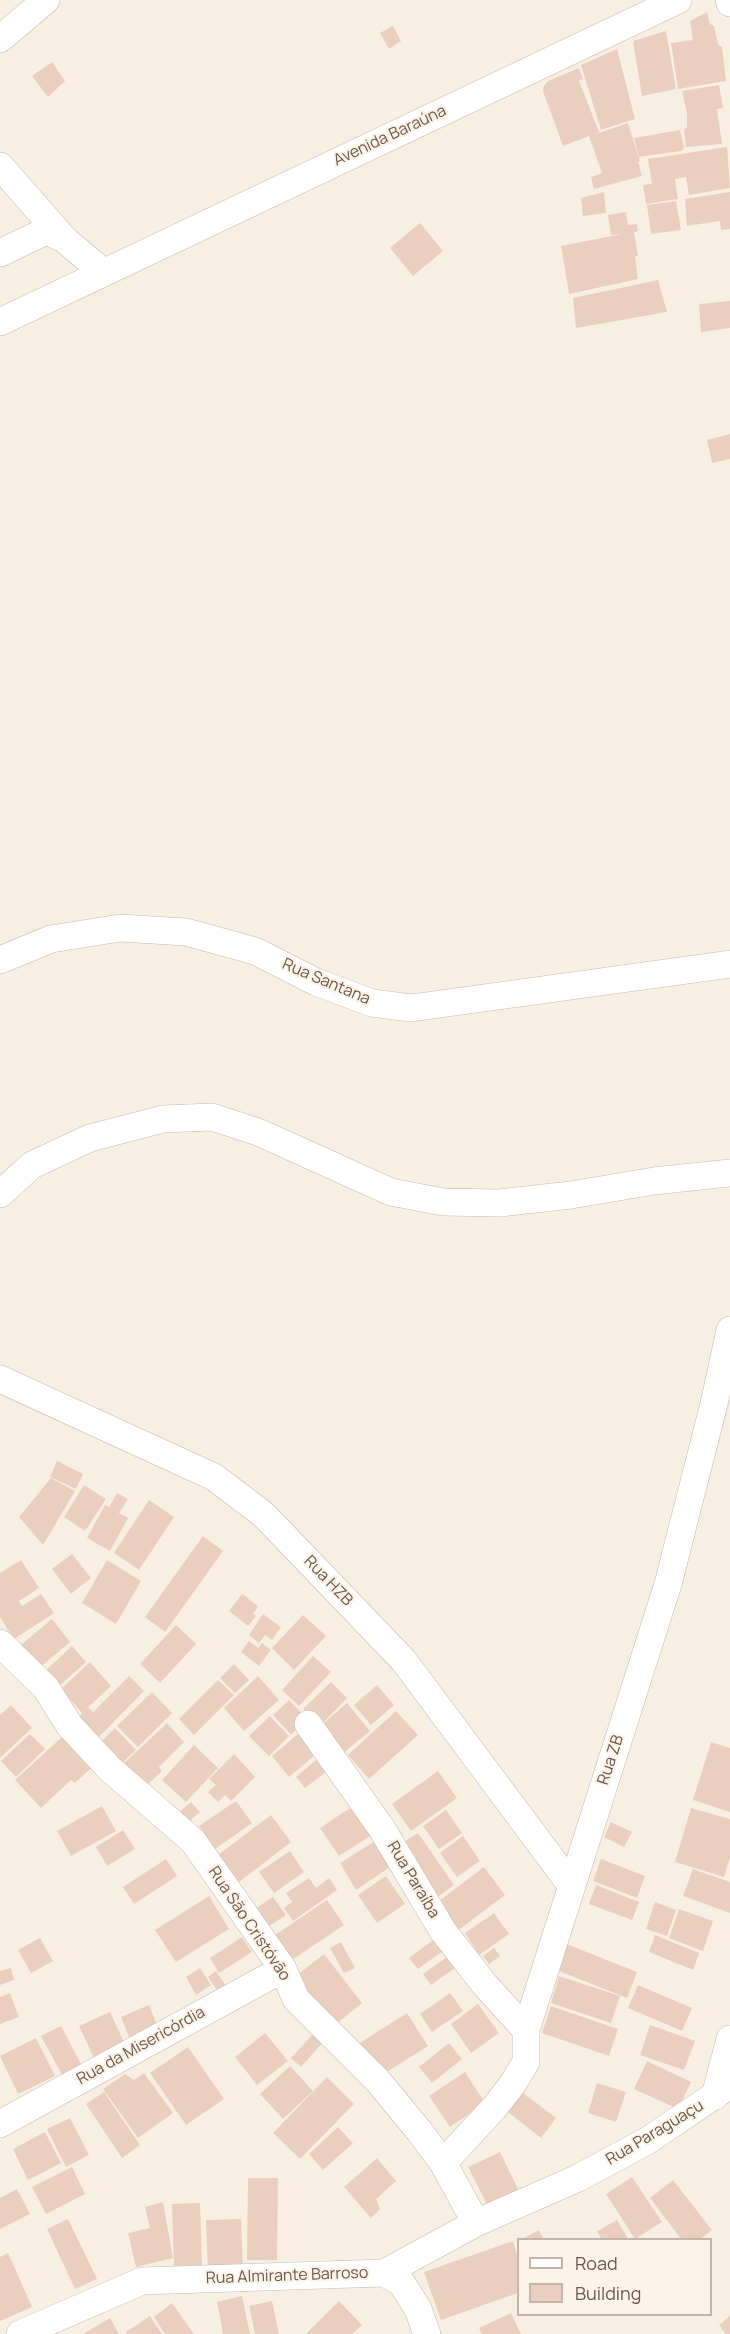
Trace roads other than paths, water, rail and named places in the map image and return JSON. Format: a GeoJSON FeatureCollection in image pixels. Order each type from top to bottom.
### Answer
{"type":"FeatureCollection","features":[{"type":"Feature","properties":{"kind":"street"},"geometry":{"type":"LineString","coordinates":[[0,39],[46,0]]}},
{"type":"Feature","properties":{"kind":"street","name":"Avenida Baraúna"},"geometry":{"type":"LineString","coordinates":[[0,322],[678,0]]}},
{"type":"Feature","properties":{"kind":"street"},"geometry":{"type":"LineString","coordinates":[[0,166],[64,239],[103,272]]}},
{"type":"Feature","properties":{"kind":"street"},"geometry":{"type":"LineString","coordinates":[[0,253],[46,231],[64,239]]}},
{"type":"Feature","properties":{"kind":"street","name":"Rua Santana"},"geometry":{"type":"LineString","coordinates":[[0,960],[51,939],[120,928],[186,932],[255,951],[316,982],[372,1003],[411,1008],[730,964]]}},
{"type":"Feature","properties":{"kind":"street"},"geometry":{"type":"LineString","coordinates":[[0,1194],[32,1165],[90,1138],[173,1118],[212,1117],[258,1132],[391,1192],[443,1202],[499,1203],[571,1195],[654,1181],[730,1173]]}},
{"type":"Feature","properties":{"kind":"street","name":"Rua ZB"},"geometry":{"type":"LineString","coordinates":[[443,2163],[512,2085],[526,2062],[526,2030],[668,1584],[714,1404],[730,1330]]}},
{"type":"Feature","properties":{"kind":"street","name":"Rua HZB"},"geometry":{"type":"LineString","coordinates":[[0,1379],[214,1478],[264,1515],[404,1661],[572,1885]]}},
{"type":"Feature","properties":{"kind":"street","name":"Rua São Cristóvão"},"geometry":{"type":"LineString","coordinates":[[0,1643],[46,1688],[69,1725],[109,1768],[193,1841],[283,1969],[296,1999],[378,2080],[443,2163],[476,2223]]}},
{"type":"Feature","properties":{"kind":"street"},"geometry":{"type":"LineString","coordinates":[[0,1663],[46,1688]]}},
{"type":"Feature","properties":{"kind":"street","name":"Rua Paraíba"},"geometry":{"type":"LineString","coordinates":[[308,1724],[382,1829],[443,1931],[485,1985],[526,2030]]}},
{"type":"Feature","properties":{"kind":"street","name":"Rua da Misericórdia"},"geometry":{"type":"LineString","coordinates":[[0,2124],[283,1969]]}},
{"type":"Feature","properties":{"kind":"street"},"geometry":{"type":"LineString","coordinates":[[723,2091],[730,2039]]}},
{"type":"Feature","properties":{"kind":"street","name":"Rua Paraguaçu"},"geometry":{"type":"LineString","coordinates":[[578,2178],[647,2141],[723,2091]]}},
{"type":"Feature","properties":{"kind":"street","name":"Rua Almirante Barroso"},"geometry":{"type":"LineString","coordinates":[[20,2334],[142,2281],[384,2273],[476,2223],[578,2178]]}},
{"type":"Feature","properties":{"kind":"street"},"geometry":{"type":"LineString","coordinates":[[384,2273],[401,2282],[418,2309],[427,2334]]}}]}
